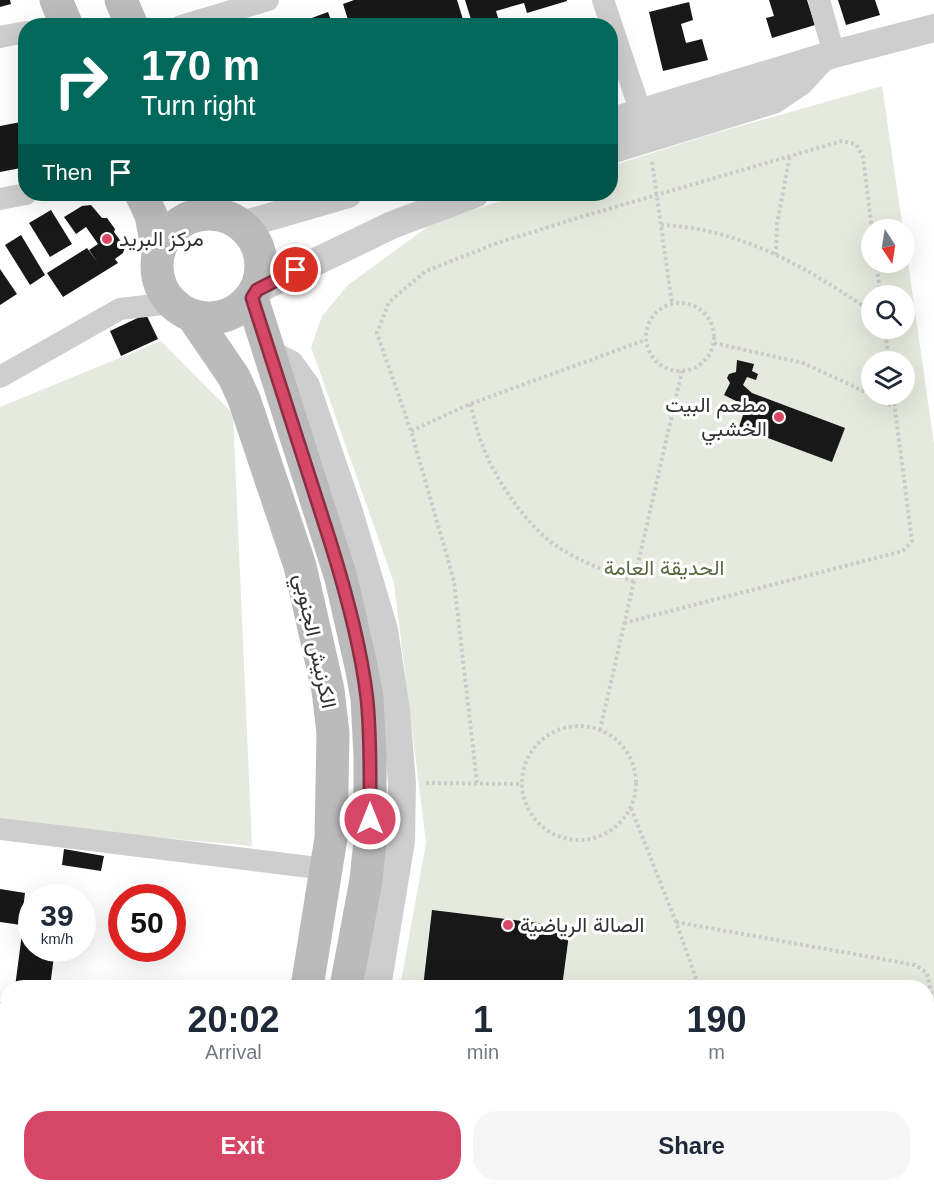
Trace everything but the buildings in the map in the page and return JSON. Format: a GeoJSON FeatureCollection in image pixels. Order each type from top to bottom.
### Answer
{"type":"FeatureCollection","features":[{"type":"Feature","properties":{"kind":"main road"},"geometry":{"type":"LineString","coordinates":[[121,0],[129,18]]}},
{"type":"Feature","properties":{"kind":"main road"},"geometry":{"type":"LineString","coordinates":[[144,201],[151,215],[158,252],[158,279],[182,310],[214,319],[235,312],[254,294],[262,266],[257,243],[227,211],[184,220],[168,233],[158,252]]}},
{"type":"Feature","properties":{"kind":"main road","name":"الكرنيش الجنوبي"},"geometry":{"type":"LineString","coordinates":[[254,294],[268,353],[341,578],[362,666],[370,756],[370,841],[366,880],[347,980]]}},
{"type":"Feature","properties":{"kind":"main road","name":"الكرنيش الجنوبي"},"geometry":{"type":"LineString","coordinates":[[182,310],[234,377],[244,399],[300,566],[328,690],[333,733],[331,838],[308,980]]}},
{"type":"Feature","properties":{"kind":"street"},"geometry":{"type":"LineString","coordinates":[[208,18],[268,0]]}},
{"type":"Feature","properties":{"kind":"street"},"geometry":{"type":"LineString","coordinates":[[603,0],[609,18]]}},
{"type":"Feature","properties":{"kind":"street"},"geometry":{"type":"LineString","coordinates":[[819,0],[828,56]]}},
{"type":"Feature","properties":{"kind":"street"},"geometry":{"type":"LineString","coordinates":[[618,123],[645,126],[773,100],[800,82],[828,56],[934,28]]}},
{"type":"Feature","properties":{"kind":"street"},"geometry":{"type":"LineString","coordinates":[[0,37],[18,34]]}},
{"type":"Feature","properties":{"kind":"street"},"geometry":{"type":"LineString","coordinates":[[618,45],[645,126]]}},
{"type":"Feature","properties":{"kind":"street"},"geometry":{"type":"LineString","coordinates":[[618,145],[645,126]]}},
{"type":"Feature","properties":{"kind":"street"},"geometry":{"type":"LineString","coordinates":[[0,199],[18,196]]}},
{"type":"Feature","properties":{"kind":"street"},"geometry":{"type":"LineString","coordinates":[[227,211],[298,201]]}},
{"type":"Feature","properties":{"kind":"street"},"geometry":{"type":"LineString","coordinates":[[254,294],[383,229],[454,201]]}},
{"type":"Feature","properties":{"kind":"street"},"geometry":{"type":"LineString","coordinates":[[0,377],[120,309],[182,310]]}},
{"type":"Feature","properties":{"kind":"street"},"geometry":{"type":"LineString","coordinates":[[268,353],[290,364],[306,386],[349,512],[384,630],[396,710],[402,783],[398,871],[378,980]]}},
{"type":"Feature","properties":{"kind":"street"},"geometry":{"type":"LineString","coordinates":[[0,828],[326,869]]}},
{"type":"Feature","properties":{"kind":"path"},"geometry":{"type":"LineString","coordinates":[[645,126],[672,304]]}},
{"type":"Feature","properties":{"kind":"path"},"geometry":{"type":"LineString","coordinates":[[477,783],[454,581],[411,431],[376,333],[389,302],[426,271],[497,243],[842,141],[856,144],[863,157],[871,219]]}},
{"type":"Feature","properties":{"kind":"path"},"geometry":{"type":"LineString","coordinates":[[776,255],[777,224],[790,155]]}},
{"type":"Feature","properties":{"kind":"path"},"geometry":{"type":"LineString","coordinates":[[661,225],[718,232],[776,255],[861,305]]}},
{"type":"Feature","properties":{"kind":"path"},"geometry":{"type":"LineString","coordinates":[[683,303],[704,312],[714,332],[714,343],[703,363],[693,369],[682,371],[661,366],[653,358],[645,340],[653,316],[672,304],[683,303]]}},
{"type":"Feature","properties":{"kind":"path"},"geometry":{"type":"LineString","coordinates":[[411,431],[470,404],[645,340]]}},
{"type":"Feature","properties":{"kind":"path"},"geometry":{"type":"LineString","coordinates":[[714,343],[803,363],[851,384],[895,408]]}},
{"type":"Feature","properties":{"kind":"path"},"geometry":{"type":"LineString","coordinates":[[600,730],[682,371]]}},
{"type":"Feature","properties":{"kind":"path"},"geometry":{"type":"LineString","coordinates":[[470,404],[482,446],[506,490],[528,520],[557,546],[604,571],[633,581]]}},
{"type":"Feature","properties":{"kind":"path"},"geometry":{"type":"LineString","coordinates":[[624,623],[903,552],[912,542],[895,405]]}},
{"type":"Feature","properties":{"kind":"path"},"geometry":{"type":"LineString","coordinates":[[582,726],[600,730],[616,740],[628,754],[635,771],[636,790],[631,808],[620,824],[604,835],[585,840],[566,839],[548,832],[534,819],[525,802],[521,784],[524,765],[533,749],[547,736],[564,728],[582,726]]}},
{"type":"Feature","properties":{"kind":"path"},"geometry":{"type":"LineString","coordinates":[[402,783],[521,784]]}},
{"type":"Feature","properties":{"kind":"path"},"geometry":{"type":"LineString","coordinates":[[631,808],[676,921],[697,980]]}},
{"type":"Feature","properties":{"kind":"path"},"geometry":{"type":"LineString","coordinates":[[676,921],[915,965],[927,973],[929,980]]}},
{"type":"Feature","properties":{"kind":"green space","name":"الحديقة العامة"},"geometry":{"type":"Polygon","coordinates":[[[882,86],[902,219],[861,219],[861,273],[910,273],[911,285],[861,285],[861,339],[915,339],[915,311],[934,444],[934,980],[401,980],[426,843],[394,583],[311,347],[322,316],[348,285],[433,223],[501,201],[618,201],[618,164],[712,134],[882,86]]]}},
{"type":"Feature","properties":{"kind":"green space"},"geometry":{"type":"Polygon","coordinates":[[[161,341],[233,414],[252,846],[0,823],[0,407],[161,341]]]}},
{"type":"Feature","properties":{"kind":"place","name":"مركز البريد"},"geometry":{"type":"Point","coordinates":[107,239]}},
{"type":"Feature","properties":{"kind":"place","name":"مطعم البيت الخشبي"},"geometry":{"type":"Point","coordinates":[779,417]}},
{"type":"Feature","properties":{"kind":"place","name":"الصالة الرياضية"},"geometry":{"type":"Point","coordinates":[508,925]}},
{"type":"Feature","properties":{"kind":"route"},"geometry":{"type":"LineString","coordinates":[[296,270],[257,290],[252,298],[330,541],[362,666],[370,756],[370,819]]}}]}
